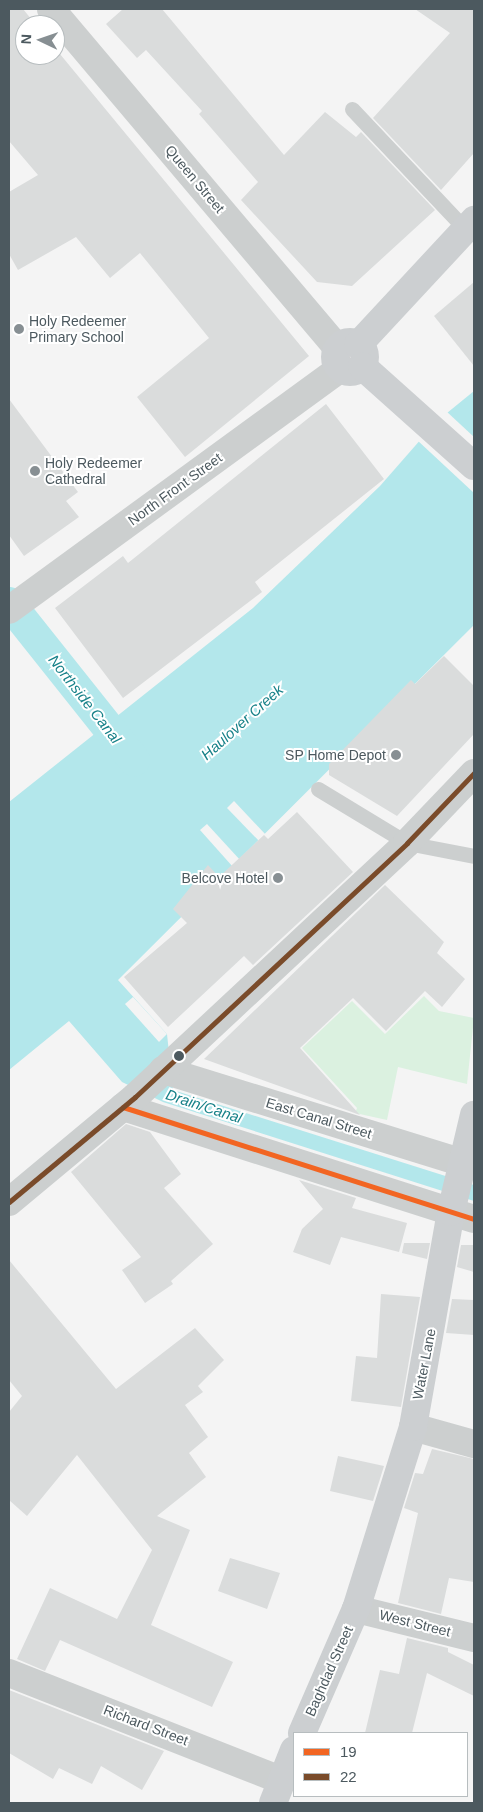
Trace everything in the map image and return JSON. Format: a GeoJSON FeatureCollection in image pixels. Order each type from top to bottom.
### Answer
{"type":"FeatureCollection","features":[{"type":"Feature","properties":{"kind":"main road","name":"North Front Street"},"geometry":{"type":"LineString","coordinates":[[350,357],[472,229]]}},
{"type":"Feature","properties":{"kind":"main road","name":"Queen Street"},"geometry":{"type":"LineString","coordinates":[[350,357],[474,466]]}},
{"type":"Feature","properties":{"kind":"main road","name":"Water Lane"},"geometry":{"type":"LineString","coordinates":[[356,1609],[412,1427],[463,1190],[474,1115]]}},
{"type":"Feature","properties":{"kind":"main road","name":"Baghdad Street"},"geometry":{"type":"LineString","coordinates":[[302,1732],[356,1609]]}},
{"type":"Feature","properties":{"kind":"main road"},"geometry":{"type":"LineString","coordinates":[[277,1792],[293,1752]]}},
{"type":"Feature","properties":{"kind":"street","name":"Queen Street"},"geometry":{"type":"LineString","coordinates":[[51,9],[350,357]]}},
{"type":"Feature","properties":{"kind":"street","name":"North Front Street"},"geometry":{"type":"LineString","coordinates":[[17,604],[350,357]]}},
{"type":"Feature","properties":{"kind":"street"},"geometry":{"type":"LineString","coordinates":[[9,1202],[129,1102],[407,843],[474,773]]}},
{"type":"Feature","properties":{"kind":"street","name":"East Canal Street"},"geometry":{"type":"LineString","coordinates":[[160,1073],[463,1190]]}},
{"type":"Feature","properties":{"kind":"street"},"geometry":{"type":"LineString","coordinates":[[129,1102],[463,1190]]}},
{"type":"Feature","properties":{"kind":"street"},"geometry":{"type":"LineString","coordinates":[[412,1427],[474,1444]]}},
{"type":"Feature","properties":{"kind":"street","name":"West Street"},"geometry":{"type":"LineString","coordinates":[[356,1609],[474,1638]]}},
{"type":"Feature","properties":{"kind":"street","name":"Richard Street"},"geometry":{"type":"LineString","coordinates":[[9,1673],[277,1792]]}},
{"type":"Feature","properties":{"kind":"lane"},"geometry":{"type":"LineString","coordinates":[[352,108],[472,229]]}},
{"type":"Feature","properties":{"kind":"lane"},"geometry":{"type":"LineString","coordinates":[[318,789],[407,843],[474,856]]}},
{"type":"Feature","properties":{"kind":"green space"},"geometry":{"type":"Polygon","coordinates":[[[424,996],[439,1011],[474,1018],[467,1084],[398,1067],[387,1120],[355,1113],[357,1108],[302,1048],[352,1001],[385,1034],[424,996]]]}},
{"type":"Feature","properties":{"kind":"water"},"geometry":{"type":"Polygon","coordinates":[[[474,391],[474,625],[118,980],[167,1034],[173,1090],[474,1185],[474,1201],[163,1102],[122,1082],[69,1021],[9,1070],[9,802],[253,608],[380,486],[436,422],[474,391]]]}},
{"type":"Feature","properties":{"kind":"pier"},"geometry":{"type":"Polygon","coordinates":[[[446,411],[474,437],[474,493],[417,440],[446,411]]]}},
{"type":"Feature","properties":{"kind":"pier"},"geometry":{"type":"Polygon","coordinates":[[[234,801],[266,835],[260,842],[227,808],[234,801]]]}},
{"type":"Feature","properties":{"kind":"pier"},"geometry":{"type":"Polygon","coordinates":[[[207,824],[241,861],[233,867],[200,830],[207,824]]]}},
{"type":"Feature","properties":{"kind":"pier"},"geometry":{"type":"Polygon","coordinates":[[[133,997],[167,1034],[159,1042],[125,1004],[133,997]]]}},
{"type":"Feature","properties":{"kind":"building"},"geometry":{"type":"Polygon","coordinates":[[[9,9],[23,9],[28,15],[15,15],[15,65],[65,65],[65,60],[309,356],[185,457],[137,397],[209,338],[140,253],[110,278],[76,237],[18,270],[9,254],[9,192],[38,175],[9,141],[9,9]]]}},
{"type":"Feature","properties":{"kind":"building"},"geometry":{"type":"Polygon","coordinates":[[[123,9],[162,9],[284,155],[325,112],[356,137],[361,132],[435,210],[352,286],[317,282],[241,200],[258,182],[199,114],[202,111],[146,50],[137,58],[106,24],[123,9]]]}},
{"type":"Feature","properties":{"kind":"building"},"geometry":{"type":"Polygon","coordinates":[[[415,9],[474,9],[474,153],[441,190],[373,118],[450,33],[415,9]]]}},
{"type":"Feature","properties":{"kind":"building"},"geometry":{"type":"Polygon","coordinates":[[[474,282],[474,366],[434,316],[474,282]]]}},
{"type":"Feature","properties":{"kind":"building","name":"Holy Redeemer Cathedral"},"geometry":{"type":"Polygon","coordinates":[[[9,399],[78,492],[66,501],[79,517],[24,556],[9,535],[9,399]]]}},
{"type":"Feature","properties":{"kind":"building"},"geometry":{"type":"Polygon","coordinates":[[[326,404],[384,479],[255,582],[262,592],[123,698],[55,608],[123,556],[128,563],[326,404]]]}},
{"type":"Feature","properties":{"kind":"building","name":"SP Home Depot"},"geometry":{"type":"Polygon","coordinates":[[[444,656],[474,686],[474,734],[397,816],[329,775],[329,764],[411,680],[415,684],[444,656]]]}},
{"type":"Feature","properties":{"kind":"building"},"geometry":{"type":"Polygon","coordinates":[[[297,812],[353,872],[253,965],[244,956],[168,1027],[124,977],[187,923],[173,909],[208,865],[219,877],[264,835],[268,839],[297,812]]]}},
{"type":"Feature","properties":{"kind":"building"},"geometry":{"type":"Polygon","coordinates":[[[385,885],[444,942],[437,953],[465,979],[442,1007],[425,991],[386,1031],[353,998],[300,1048],[360,1115],[204,1059],[385,885]]]}},
{"type":"Feature","properties":{"kind":"building"},"geometry":{"type":"Polygon","coordinates":[[[126,1124],[150,1132],[181,1174],[164,1188],[213,1244],[171,1281],[173,1284],[145,1303],[122,1270],[141,1257],[71,1172],[126,1124]]]}},
{"type":"Feature","properties":{"kind":"building"},"geometry":{"type":"Polygon","coordinates":[[[299,1180],[356,1198],[352,1208],[407,1223],[399,1252],[341,1237],[330,1265],[293,1252],[302,1229],[323,1209],[299,1180]]]}},
{"type":"Feature","properties":{"kind":"building"},"geometry":{"type":"Polygon","coordinates":[[[404,1243],[430,1243],[427,1259],[402,1253],[404,1243]]]}},
{"type":"Feature","properties":{"kind":"building"},"geometry":{"type":"Polygon","coordinates":[[[461,1245],[474,1245],[474,1272],[457,1267],[461,1245]]]}},
{"type":"Feature","properties":{"kind":"building"},"geometry":{"type":"Polygon","coordinates":[[[9,1260],[116,1389],[195,1328],[224,1360],[198,1386],[203,1392],[185,1405],[208,1437],[189,1453],[206,1477],[157,1516],[190,1530],[151,1625],[233,1662],[212,1707],[60,1640],[45,1671],[17,1659],[50,1588],[117,1619],[152,1550],[77,1455],[27,1516],[9,1500],[9,1412],[22,1396],[9,1380],[9,1260]]]}},
{"type":"Feature","properties":{"kind":"building"},"geometry":{"type":"Polygon","coordinates":[[[381,1294],[420,1297],[401,1407],[351,1401],[356,1356],[377,1358],[381,1294]]]}},
{"type":"Feature","properties":{"kind":"building"},"geometry":{"type":"Polygon","coordinates":[[[452,1299],[474,1300],[474,1335],[446,1333],[452,1299]]]}},
{"type":"Feature","properties":{"kind":"building"},"geometry":{"type":"Polygon","coordinates":[[[432,1449],[474,1459],[474,1582],[449,1578],[441,1614],[398,1603],[418,1513],[404,1508],[415,1473],[423,1474],[432,1449]]]}},
{"type":"Feature","properties":{"kind":"building"},"geometry":{"type":"Polygon","coordinates":[[[338,1456],[384,1466],[373,1501],[330,1491],[338,1456]]]}},
{"type":"Feature","properties":{"kind":"building"},"geometry":{"type":"Polygon","coordinates":[[[230,1558],[280,1573],[267,1609],[218,1591],[230,1558]]]}},
{"type":"Feature","properties":{"kind":"building"},"geometry":{"type":"Polygon","coordinates":[[[407,1638],[448,1648],[448,1652],[474,1665],[474,1696],[427,1673],[412,1732],[365,1732],[380,1670],[399,1674],[407,1638]]]}},
{"type":"Feature","properties":{"kind":"building"},"geometry":{"type":"Polygon","coordinates":[[[9,1690],[164,1751],[142,1790],[101,1766],[92,1784],[59,1768],[53,1779],[9,1753],[9,1690]]]}},
{"type":"Feature","properties":{"kind":"waterway","name":"Northside Canal"},"geometry":{"type":"LineString","coordinates":[[9,603],[134,760]]}},
{"type":"Feature","properties":{"kind":"transit line","name":"22"},"geometry":{"type":"LineString","coordinates":[[9,1202],[135,1097],[407,843],[474,773]]}},
{"type":"Feature","properties":{"kind":"transit line","name":"19"},"geometry":{"type":"LineString","coordinates":[[123,1107],[474,1219]]}},
{"type":"Feature","properties":{"kind":"place","name":"Holy Redeemer Primary School"},"geometry":{"type":"Point","coordinates":[19,329]}},
{"type":"Feature","properties":{"kind":"place","name":"Holy Redeemer Cathedral"},"geometry":{"type":"Point","coordinates":[35,471]}},
{"type":"Feature","properties":{"kind":"place","name":"SP Home Depot"},"geometry":{"type":"Point","coordinates":[396,755]}},
{"type":"Feature","properties":{"kind":"place","name":"Belcove Hotel"},"geometry":{"type":"Point","coordinates":[278,878]}},
{"type":"Feature","properties":{"kind":"water label","name":"Haulover Creek"},"geometry":{"type":"Point","coordinates":[242,722]}},
{"type":"Feature","properties":{"kind":"water label","name":"Drain/Canal"},"geometry":{"type":"Point","coordinates":[204,1106]}}]}
